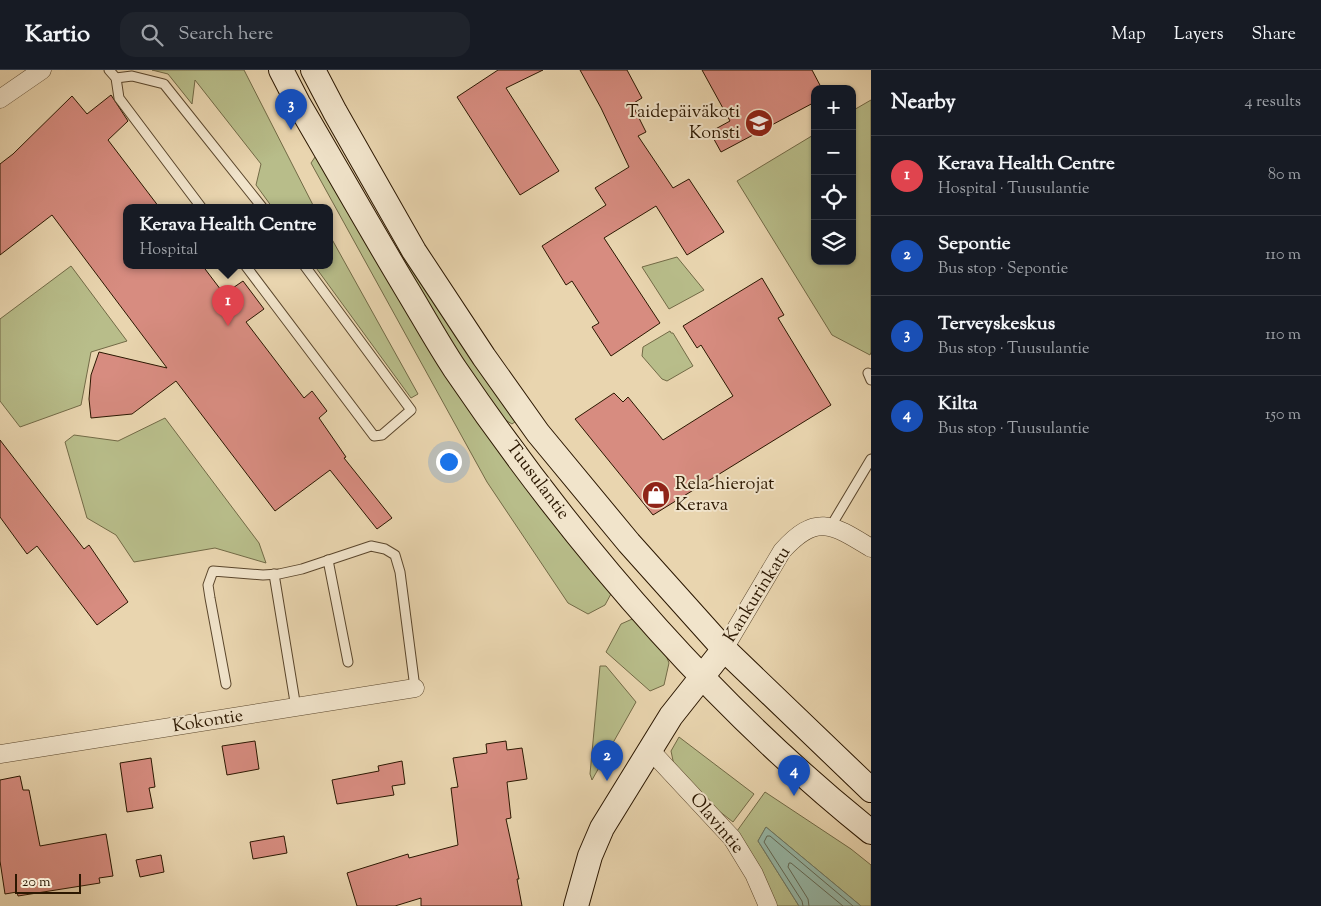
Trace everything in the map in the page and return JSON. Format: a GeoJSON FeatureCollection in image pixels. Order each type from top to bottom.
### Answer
{"type":"FeatureCollection","features":[{"type":"Feature","properties":{"kind":"main road","name":"Tuusulantie"},"geometry":{"type":"LineString","coordinates":[[281,70],[312,128],[454,368],[540,488],[605,568],[702,678],[805,778],[871,832]]}},
{"type":"Feature","properties":{"kind":"main road","name":"Tuusulantie"},"geometry":{"type":"LineString","coordinates":[[313,70],[414,251],[538,433],[660,579],[724,649],[871,790]]}},
{"type":"Feature","properties":{"kind":"main road"},"geometry":{"type":"LineString","coordinates":[[576,906],[590,856],[602,828],[671,716],[724,649]]}},
{"type":"Feature","properties":{"kind":"street"},"geometry":{"type":"LineString","coordinates":[[0,99],[42,70]]}},
{"type":"Feature","properties":{"kind":"street","name":"Kankurinkatu"},"geometry":{"type":"LineString","coordinates":[[724,649],[782,551],[793,538],[819,525],[831,526]]}},
{"type":"Feature","properties":{"kind":"street"},"geometry":{"type":"LineString","coordinates":[[831,526],[871,548]]}},
{"type":"Feature","properties":{"kind":"street","name":"Kokontie"},"geometry":{"type":"LineString","coordinates":[[0,754],[415,688]]}},
{"type":"Feature","properties":{"kind":"street","name":"Olavintie"},"geometry":{"type":"LineString","coordinates":[[651,751],[732,838],[754,874],[768,906]]}},
{"type":"Feature","properties":{"kind":"lane"},"geometry":{"type":"LineString","coordinates":[[109,70],[116,78],[119,98],[199,204]]}},
{"type":"Feature","properties":{"kind":"lane"},"geometry":{"type":"LineString","coordinates":[[116,78],[132,76],[164,84],[259,204]]}},
{"type":"Feature","properties":{"kind":"lane"},"geometry":{"type":"LineString","coordinates":[[248,269],[374,436],[382,435],[411,410],[307,269]]}},
{"type":"Feature","properties":{"kind":"lane"},"geometry":{"type":"LineString","coordinates":[[831,526],[871,459]]}},
{"type":"Feature","properties":{"kind":"lane"},"geometry":{"type":"LineString","coordinates":[[226,684],[208,585],[213,571],[274,574],[302,569],[371,546],[385,549],[395,555],[400,572],[415,688]]}},
{"type":"Feature","properties":{"kind":"lane"},"geometry":{"type":"LineString","coordinates":[[328,560],[348,662]]}},
{"type":"Feature","properties":{"kind":"lane"},"geometry":{"type":"LineString","coordinates":[[274,574],[296,708]]}},
{"type":"Feature","properties":{"kind":"green space"},"geometry":{"type":"Polygon","coordinates":[[[152,70],[244,70],[312,204],[270,204],[256,185],[261,164],[195,80],[192,104],[168,74],[152,70]]]}},
{"type":"Feature","properties":{"kind":"green space"},"geometry":{"type":"Polygon","coordinates":[[[871,100],[870,355],[832,335],[737,181],[811,136],[811,265],[856,265],[856,109],[871,100]]]}},
{"type":"Feature","properties":{"kind":"green space"},"geometry":{"type":"Polygon","coordinates":[[[315,157],[321,160],[612,592],[605,605],[588,614],[568,603],[487,482],[311,163],[315,157]]]}},
{"type":"Feature","properties":{"kind":"green space"},"geometry":{"type":"Polygon","coordinates":[[[333,241],[418,394],[411,398],[317,269],[333,269],[333,241]]]}},
{"type":"Feature","properties":{"kind":"green space"},"geometry":{"type":"Polygon","coordinates":[[[399,249],[519,419],[512,424],[497,415],[389,251],[399,249]]]}},
{"type":"Feature","properties":{"kind":"green space"},"geometry":{"type":"Polygon","coordinates":[[[677,257],[704,290],[669,309],[642,267],[677,257]]]}},
{"type":"Feature","properties":{"kind":"green space"},"geometry":{"type":"Polygon","coordinates":[[[71,266],[127,341],[91,352],[81,405],[20,427],[0,401],[0,319],[71,266]]]}},
{"type":"Feature","properties":{"kind":"green space"},"geometry":{"type":"Polygon","coordinates":[[[670,331],[693,366],[667,381],[662,379],[642,356],[643,347],[670,331]]]}},
{"type":"Feature","properties":{"kind":"green space"},"geometry":{"type":"Polygon","coordinates":[[[165,418],[259,543],[266,563],[215,548],[134,562],[116,535],[87,518],[65,442],[74,435],[118,441],[165,418]]]}},
{"type":"Feature","properties":{"kind":"green space"},"geometry":{"type":"Polygon","coordinates":[[[639,616],[662,645],[669,663],[664,685],[650,691],[606,652],[621,624],[639,616]]]}},
{"type":"Feature","properties":{"kind":"green space"},"geometry":{"type":"Polygon","coordinates":[[[600,666],[606,666],[636,702],[592,780],[590,774],[600,666]]]}},
{"type":"Feature","properties":{"kind":"green space"},"geometry":{"type":"Polygon","coordinates":[[[679,737],[754,794],[733,822],[691,789],[675,770],[671,751],[679,737]]]}},
{"type":"Feature","properties":{"kind":"green space"},"geometry":{"type":"Polygon","coordinates":[[[765,792],[851,849],[871,865],[871,906],[861,906],[766,827],[758,841],[799,906],[769,906],[732,838],[765,792]]]}},
{"type":"Feature","properties":{"kind":"water"},"geometry":{"type":"Polygon","coordinates":[[[766,827],[861,906],[799,906],[758,841],[766,827]]]}},
{"type":"Feature","properties":{"kind":"building"},"geometry":{"type":"Polygon","coordinates":[[[498,70],[543,70],[506,88],[559,171],[520,195],[457,97],[498,70]]]}},
{"type":"Feature","properties":{"kind":"building"},"geometry":{"type":"Polygon","coordinates":[[[580,70],[627,70],[642,98],[632,104],[646,132],[638,136],[673,188],[689,179],[724,232],[687,255],[656,206],[604,238],[660,323],[611,356],[592,327],[599,323],[572,281],[566,285],[542,246],[606,205],[595,188],[629,167],[601,108],[580,70]]]}},
{"type":"Feature","properties":{"kind":"building","name":"Taidepäiväkoti Konsti"},"geometry":{"type":"Polygon","coordinates":[[[702,70],[812,70],[820,85],[811,85],[811,104],[721,152],[710,132],[730,121],[702,70]]]}},
{"type":"Feature","properties":{"kind":"building"},"geometry":{"type":"Polygon","coordinates":[[[111,95],[128,121],[108,140],[157,204],[123,204],[123,269],[205,269],[224,294],[243,281],[264,309],[246,322],[304,398],[312,391],[327,411],[319,418],[346,457],[344,458],[392,518],[377,529],[330,470],[275,511],[176,381],[132,414],[91,418],[89,399],[91,375],[99,352],[167,368],[52,215],[0,255],[0,164],[13,154],[72,96],[87,114],[111,95]]]}},
{"type":"Feature","properties":{"kind":"building"},"geometry":{"type":"Polygon","coordinates":[[[762,278],[784,315],[778,318],[831,405],[653,515],[575,419],[614,393],[623,402],[628,397],[663,440],[733,396],[701,345],[697,348],[683,326],[762,278]]]}},
{"type":"Feature","properties":{"kind":"building"},"geometry":{"type":"Polygon","coordinates":[[[0,440],[84,549],[89,545],[128,602],[97,625],[37,546],[27,554],[0,517],[0,440]]]}},
{"type":"Feature","properties":{"kind":"building"},"geometry":{"type":"Polygon","coordinates":[[[255,741],[259,769],[227,775],[222,746],[255,741]]]}},
{"type":"Feature","properties":{"kind":"building"},"geometry":{"type":"Polygon","coordinates":[[[506,741],[507,750],[522,748],[527,779],[507,782],[511,818],[506,819],[519,879],[517,879],[522,906],[421,906],[421,898],[395,906],[357,906],[347,873],[408,854],[409,858],[458,845],[451,788],[458,787],[453,758],[487,753],[486,744],[506,741]]]}},
{"type":"Feature","properties":{"kind":"building"},"geometry":{"type":"Polygon","coordinates":[[[151,758],[155,787],[149,788],[153,808],[127,812],[120,763],[151,758]]]}},
{"type":"Feature","properties":{"kind":"building"},"geometry":{"type":"Polygon","coordinates":[[[402,761],[405,784],[392,786],[394,795],[337,804],[332,780],[379,771],[378,766],[402,761]]]}},
{"type":"Feature","properties":{"kind":"building"},"geometry":{"type":"Polygon","coordinates":[[[20,776],[23,790],[29,790],[40,846],[106,834],[113,876],[99,878],[100,883],[18,896],[17,892],[5,894],[0,861],[0,780],[20,776]]]}},
{"type":"Feature","properties":{"kind":"building"},"geometry":{"type":"Polygon","coordinates":[[[284,836],[287,853],[253,859],[250,842],[284,836]]]}},
{"type":"Feature","properties":{"kind":"building"},"geometry":{"type":"Polygon","coordinates":[[[161,855],[164,872],[140,877],[136,860],[161,855]]]}},
{"type":"Feature","properties":{"kind":"place","name":"Taidepäiväkoti Konsti"},"geometry":{"type":"Point","coordinates":[759,123]}},
{"type":"Feature","properties":{"kind":"place","name":"Terveyskeskus"},"geometry":{"type":"Point","coordinates":[291,130]}},
{"type":"Feature","properties":{"kind":"place","name":"Kerava Health Centre"},"geometry":{"type":"Point","coordinates":[228,326]}},
{"type":"Feature","properties":{"kind":"place","name":"Rela-hierojat Kerava"},"geometry":{"type":"Point","coordinates":[656,495]}},
{"type":"Feature","properties":{"kind":"place","name":"Sepontie"},"geometry":{"type":"Point","coordinates":[607,781]}},
{"type":"Feature","properties":{"kind":"place","name":"Kilta"},"geometry":{"type":"Point","coordinates":[794,796]}}]}
